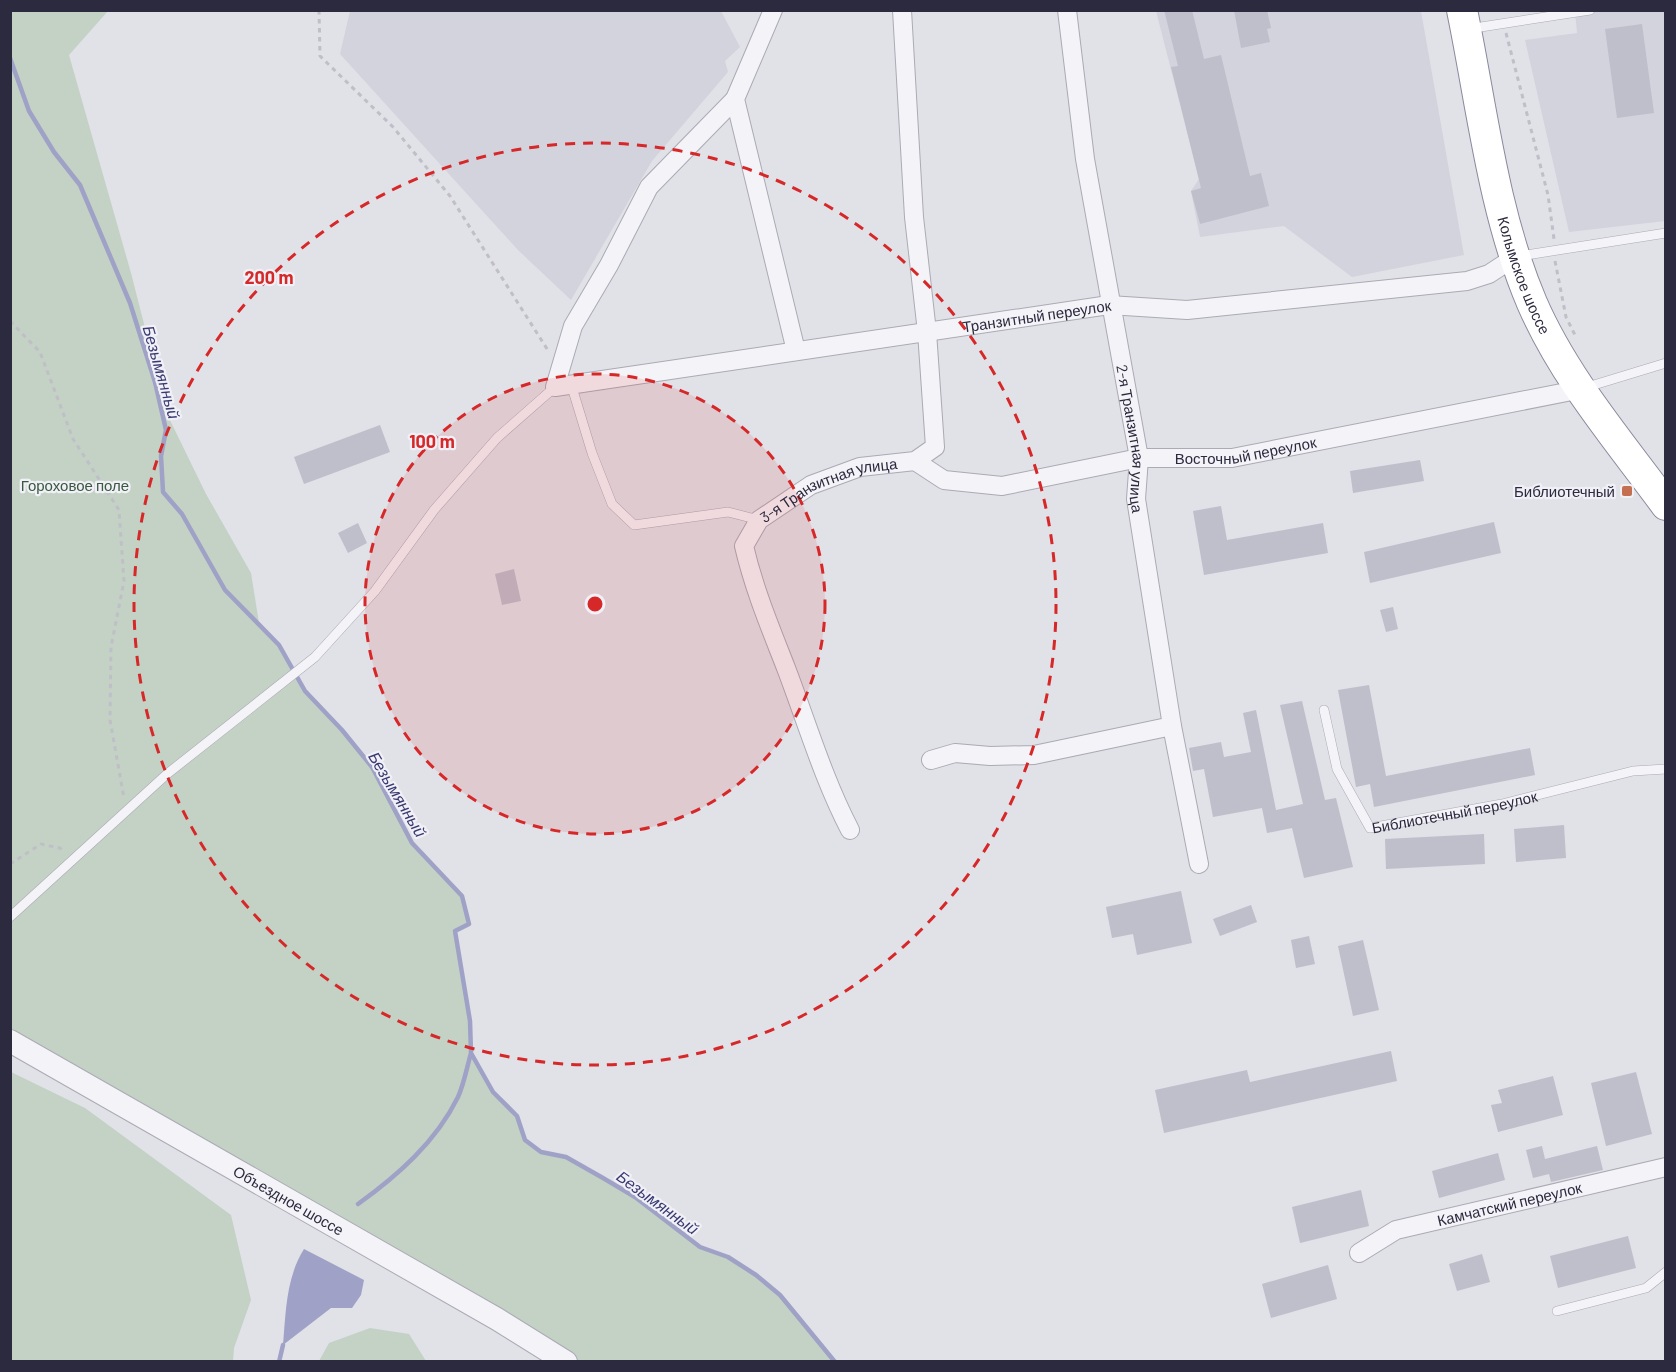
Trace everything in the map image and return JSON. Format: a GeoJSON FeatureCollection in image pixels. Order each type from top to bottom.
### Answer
{"type":"FeatureCollection","features":[{"type":"Feature","properties":{"kind":"highway","name":"Колымское шоссе"},"geometry":{"type":"LineString","coordinates":[[1464,20],[1498,190],[1515,257],[1542,324],[1582,389],[1665,505]]}},
{"type":"Feature","properties":{"kind":"street"},"geometry":{"type":"LineString","coordinates":[[562,380],[573,326],[650,188],[735,99],[773,10]]}},
{"type":"Feature","properties":{"kind":"street","name":"3-я Транзитная улица"},"geometry":{"type":"LineString","coordinates":[[850,830],[832,795],[754,589],[744,546],[759,520],[811,485],[860,467],[915,461],[935,447],[927,332],[914,217],[902,10]]}},
{"type":"Feature","properties":{"kind":"street","name":"2-я Транзитная улица"},"geometry":{"type":"LineString","coordinates":[[1066,10],[1085,159],[1109,305],[1138,458],[1136,499],[1172,726],[1199,864]]}},
{"type":"Feature","properties":{"kind":"street"},"geometry":{"type":"LineString","coordinates":[[735,99],[796,351]]}},
{"type":"Feature","properties":{"kind":"street","name":"Транзитный переулок"},"geometry":{"type":"LineString","coordinates":[[562,380],[796,351],[1109,305],[1187,310],[1467,281],[1489,274],[1515,257]]}},
{"type":"Feature","properties":{"kind":"street","name":"Восточный переулок"},"geometry":{"type":"LineString","coordinates":[[915,461],[944,480],[1002,486],[1138,458],[1232,458],[1582,389]]}},
{"type":"Feature","properties":{"kind":"street"},"geometry":{"type":"LineString","coordinates":[[931,760],[955,753],[990,756],[1034,755],[1172,726]]}},
{"type":"Feature","properties":{"kind":"street","name":"Объездное шоссе"},"geometry":{"type":"LineString","coordinates":[[10,1041],[487,1313],[566,1362]]}},
{"type":"Feature","properties":{"kind":"street","name":"Камчатский переулок"},"geometry":{"type":"LineString","coordinates":[[1359,1253],[1396,1230],[1665,1167]]}},
{"type":"Feature","properties":{"kind":"lane"},"geometry":{"type":"LineString","coordinates":[[1464,20],[1590,10]]}},
{"type":"Feature","properties":{"kind":"lane"},"geometry":{"type":"LineString","coordinates":[[1515,257],[1665,233]]}},
{"type":"Feature","properties":{"kind":"lane"},"geometry":{"type":"LineString","coordinates":[[1582,389],[1665,363]]}},
{"type":"Feature","properties":{"kind":"lane"},"geometry":{"type":"LineString","coordinates":[[10,917],[72,863],[167,774],[315,657],[375,591],[434,510],[497,438],[562,380],[612,504],[634,525],[728,512],[759,520]]}},
{"type":"Feature","properties":{"kind":"lane","name":"Библиотечный переулок"},"geometry":{"type":"LineString","coordinates":[[1324,710],[1337,769],[1370,828],[1502,804],[1632,771],[1665,769]]}},
{"type":"Feature","properties":{"kind":"lane"},"geometry":{"type":"LineString","coordinates":[[1557,1311],[1646,1288],[1665,1272]]}},
{"type":"Feature","properties":{"kind":"path"},"geometry":{"type":"LineString","coordinates":[[320,10],[320,56],[393,127],[450,196],[562,380]]}},
{"type":"Feature","properties":{"kind":"path"},"geometry":{"type":"LineString","coordinates":[[1508,41],[1548,195],[1555,251],[1555,272],[1566,317],[1577,338]]}},
{"type":"Feature","properties":{"kind":"path"},"geometry":{"type":"LineString","coordinates":[[10,321],[40,352],[73,439],[119,510],[124,581],[111,647],[110,720],[127,812]]}},
{"type":"Feature","properties":{"kind":"path"},"geometry":{"type":"LineString","coordinates":[[10,864],[41,844],[60,848],[72,863]]}},
{"type":"Feature","properties":{"kind":"shaded area"},"geometry":{"type":"Polygon","coordinates":[[[350,11],[721,11],[740,47],[725,61],[728,72],[652,161],[571,300],[518,250],[340,54],[350,11]]]}},
{"type":"Feature","properties":{"kind":"shaded area"},"geometry":{"type":"Polygon","coordinates":[[[1156,11],[1421,11],[1464,255],[1352,277],[1284,226],[1200,237],[1191,191],[1199,179],[1156,11]]]}},
{"type":"Feature","properties":{"kind":"shaded area"},"geometry":{"type":"Polygon","coordinates":[[[1575,11],[1665,11],[1665,221],[1569,232],[1525,40],[1577,33],[1575,11]]]}},
{"type":"Feature","properties":{"kind":"green space","name":"Гороховое поле"},"geometry":{"type":"Polygon","coordinates":[[[11,11],[108,11],[69,55],[131,273],[167,414],[206,494],[251,573],[259,623],[279,645],[305,691],[342,729],[372,767],[412,843],[462,896],[469,924],[455,932],[470,1021],[471,1053],[493,1092],[517,1116],[525,1140],[541,1152],[566,1157],[603,1178],[635,1197],[700,1247],[728,1257],[756,1275],[780,1295],[835,1361],[566,1361],[11,1041],[11,11]]]}},
{"type":"Feature","properties":{"kind":"green space"},"geometry":{"type":"Polygon","coordinates":[[[11,1072],[85,1108],[231,1215],[251,1300],[234,1348],[233,1361],[11,1361],[11,1072]]]}},
{"type":"Feature","properties":{"kind":"green space"},"geometry":{"type":"Polygon","coordinates":[[[370,1328],[409,1334],[426,1361],[319,1361],[329,1343],[370,1328]]]}},
{"type":"Feature","properties":{"kind":"water"},"geometry":{"type":"Polygon","coordinates":[[[304,1249],[364,1280],[361,1295],[352,1308],[331,1308],[283,1345],[290,1283],[304,1249]]]}},
{"type":"Feature","properties":{"kind":"building"},"geometry":{"type":"Polygon","coordinates":[[[1164,10],[1192,10],[1204,59],[1221,55],[1250,176],[1261,173],[1269,206],[1200,224],[1191,191],[1201,188],[1171,67],[1178,66],[1164,10]]]}},
{"type":"Feature","properties":{"kind":"building"},"geometry":{"type":"Polygon","coordinates":[[[1234,10],[1267,10],[1271,28],[1267,29],[1270,42],[1241,48],[1234,10]]]}},
{"type":"Feature","properties":{"kind":"building"},"geometry":{"type":"Polygon","coordinates":[[[1642,24],[1654,113],[1617,118],[1605,29],[1642,24]]]}},
{"type":"Feature","properties":{"kind":"building"},"geometry":{"type":"Polygon","coordinates":[[[380,425],[390,452],[304,484],[294,457],[380,425]]]}},
{"type":"Feature","properties":{"kind":"building"},"geometry":{"type":"Polygon","coordinates":[[[1420,460],[1424,481],[1353,493],[1350,471],[1420,460]]]}},
{"type":"Feature","properties":{"kind":"building"},"geometry":{"type":"Polygon","coordinates":[[[1221,506],[1227,540],[1323,523],[1328,553],[1204,575],[1193,511],[1221,506]]]}},
{"type":"Feature","properties":{"kind":"building"},"geometry":{"type":"Polygon","coordinates":[[[1494,522],[1501,553],[1370,583],[1364,552],[1494,522]]]}},
{"type":"Feature","properties":{"kind":"building"},"geometry":{"type":"Polygon","coordinates":[[[358,523],[367,543],[348,553],[338,533],[358,523]]]}},
{"type":"Feature","properties":{"kind":"building"},"geometry":{"type":"Polygon","coordinates":[[[514,569],[521,601],[502,605],[495,574],[514,569]]]}},
{"type":"Feature","properties":{"kind":"building"},"geometry":{"type":"Polygon","coordinates":[[[1393,607],[1398,629],[1386,632],[1380,610],[1393,607]]]}},
{"type":"Feature","properties":{"kind":"building"},"geometry":{"type":"Polygon","coordinates":[[[1369,685],[1386,776],[1530,748],[1535,775],[1374,807],[1370,784],[1356,787],[1338,690],[1369,685]]]}},
{"type":"Feature","properties":{"kind":"building"},"geometry":{"type":"Polygon","coordinates":[[[1302,701],[1325,800],[1336,798],[1353,867],[1304,878],[1292,828],[1267,833],[1262,808],[1213,817],[1204,769],[1193,771],[1189,748],[1221,742],[1224,757],[1251,752],[1243,713],[1256,710],[1276,810],[1303,804],[1280,705],[1302,701]]]}},
{"type":"Feature","properties":{"kind":"building"},"geometry":{"type":"Polygon","coordinates":[[[1564,825],[1566,858],[1516,862],[1514,829],[1564,825]]]}},
{"type":"Feature","properties":{"kind":"building"},"geometry":{"type":"Polygon","coordinates":[[[1484,834],[1485,864],[1386,869],[1385,839],[1484,834]]]}},
{"type":"Feature","properties":{"kind":"building"},"geometry":{"type":"Polygon","coordinates":[[[1181,891],[1192,943],[1137,955],[1133,934],[1112,938],[1106,907],[1181,891]]]}},
{"type":"Feature","properties":{"kind":"building"},"geometry":{"type":"Polygon","coordinates":[[[1251,905],[1257,922],[1220,936],[1213,919],[1251,905]]]}},
{"type":"Feature","properties":{"kind":"building"},"geometry":{"type":"Polygon","coordinates":[[[1309,936],[1315,964],[1296,968],[1291,940],[1309,936]]]}},
{"type":"Feature","properties":{"kind":"building"},"geometry":{"type":"Polygon","coordinates":[[[1363,940],[1379,1010],[1353,1016],[1338,946],[1363,940]]]}},
{"type":"Feature","properties":{"kind":"building"},"geometry":{"type":"Polygon","coordinates":[[[1391,1051],[1397,1081],[1164,1133],[1155,1090],[1247,1070],[1250,1082],[1391,1051]]]}},
{"type":"Feature","properties":{"kind":"building"},"geometry":{"type":"Polygon","coordinates":[[[1636,1072],[1652,1134],[1606,1146],[1591,1083],[1636,1072]]]}},
{"type":"Feature","properties":{"kind":"building"},"geometry":{"type":"Polygon","coordinates":[[[1553,1076],[1563,1115],[1498,1132],[1491,1105],[1502,1103],[1498,1090],[1553,1076]]]}},
{"type":"Feature","properties":{"kind":"building"},"geometry":{"type":"Polygon","coordinates":[[[1542,1146],[1545,1159],[1597,1146],[1603,1170],[1551,1182],[1549,1174],[1533,1178],[1526,1150],[1542,1146]]]}},
{"type":"Feature","properties":{"kind":"building"},"geometry":{"type":"Polygon","coordinates":[[[1498,1153],[1505,1180],[1439,1198],[1432,1171],[1498,1153]]]}},
{"type":"Feature","properties":{"kind":"building"},"geometry":{"type":"Polygon","coordinates":[[[1361,1190],[1369,1226],[1300,1243],[1292,1207],[1361,1190]]]}},
{"type":"Feature","properties":{"kind":"building"},"geometry":{"type":"Polygon","coordinates":[[[1628,1236],[1636,1268],[1558,1288],[1550,1256],[1628,1236]]]}},
{"type":"Feature","properties":{"kind":"building"},"geometry":{"type":"Polygon","coordinates":[[[1482,1254],[1490,1282],[1457,1291],[1449,1264],[1482,1254]]]}},
{"type":"Feature","properties":{"kind":"building"},"geometry":{"type":"Polygon","coordinates":[[[1328,1265],[1337,1299],[1271,1318],[1262,1284],[1328,1265]]]}},
{"type":"Feature","properties":{"kind":"waterway","name":"Безымянный"},"geometry":{"type":"LineString","coordinates":[[10,58],[29,111],[54,152],[80,185],[130,303],[155,382],[166,430],[161,456],[163,492],[182,514],[225,590],[279,645],[305,691],[342,730],[372,767],[412,843],[462,896],[469,924],[455,931],[470,1021],[471,1053],[493,1092],[517,1116],[525,1140],[541,1152],[566,1157],[603,1178],[635,1197],[700,1247],[728,1257],[756,1275],[780,1295],[835,1362]]}},
{"type":"Feature","properties":{"kind":"waterway"},"geometry":{"type":"LineString","coordinates":[[358,1204],[401,1170],[439,1129],[458,1097],[471,1053]]}},
{"type":"Feature","properties":{"kind":"waterway"},"geometry":{"type":"LineString","coordinates":[[279,1362],[283,1345]]}},
{"type":"Feature","properties":{"kind":"place","name":"Библиотечный"},"geometry":{"type":"Point","coordinates":[1627,491]}}]}
